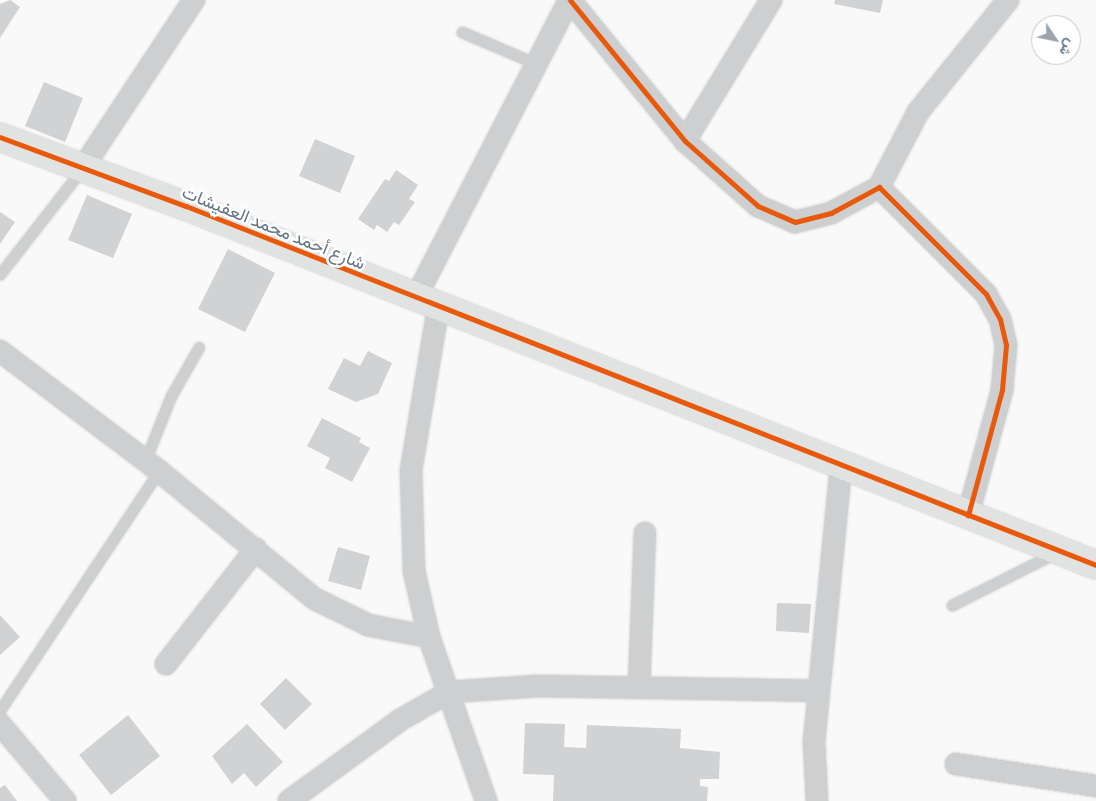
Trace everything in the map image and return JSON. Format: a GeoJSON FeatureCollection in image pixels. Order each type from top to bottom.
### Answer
{"type":"FeatureCollection","features":[{"type":"Feature","properties":{"kind":"street"},"geometry":{"type":"LineString","coordinates":[[82,169],[194,0]]}},
{"type":"Feature","properties":{"kind":"street"},"geometry":{"type":"LineString","coordinates":[[486,801],[429,637],[414,571],[412,470],[426,304],[569,0],[684,142],[758,206],[795,222],[831,213],[879,187],[918,112],[1008,0]]}},
{"type":"Feature","properties":{"kind":"street"},"geometry":{"type":"LineString","coordinates":[[684,142],[772,0]]}},
{"type":"Feature","properties":{"kind":"street","name":"شارع أحمد محمد العفيشات"},"geometry":{"type":"LineString","coordinates":[[0,137],[186,206],[426,304],[1096,565]]}},
{"type":"Feature","properties":{"kind":"street"},"geometry":{"type":"LineString","coordinates":[[879,187],[986,294],[1000,319],[1006,345],[1002,390],[968,515]]}},
{"type":"Feature","properties":{"kind":"street"},"geometry":{"type":"LineString","coordinates":[[0,351],[152,466],[256,549],[294,585],[344,614],[368,625],[429,637]]}},
{"type":"Feature","properties":{"kind":"street"},"geometry":{"type":"LineString","coordinates":[[816,801],[818,691],[841,466]]}},
{"type":"Feature","properties":{"kind":"street"},"geometry":{"type":"LineString","coordinates":[[639,687],[645,533]]}},
{"type":"Feature","properties":{"kind":"street"},"geometry":{"type":"LineString","coordinates":[[166,664],[256,549]]}},
{"type":"Feature","properties":{"kind":"street"},"geometry":{"type":"LineString","coordinates":[[289,801],[400,720],[449,692],[639,687],[818,691]]}},
{"type":"Feature","properties":{"kind":"street"},"geometry":{"type":"LineString","coordinates":[[0,724],[65,801]]}},
{"type":"Feature","properties":{"kind":"street"},"geometry":{"type":"LineString","coordinates":[[956,764],[1096,786]]}},
{"type":"Feature","properties":{"kind":"lane"},"geometry":{"type":"LineString","coordinates":[[462,32],[538,64]]}},
{"type":"Feature","properties":{"kind":"lane"},"geometry":{"type":"LineString","coordinates":[[0,274],[82,169]]}},
{"type":"Feature","properties":{"kind":"lane"},"geometry":{"type":"LineString","coordinates":[[0,710],[152,466],[171,396],[199,347]]}},
{"type":"Feature","properties":{"kind":"lane"},"geometry":{"type":"LineString","coordinates":[[952,605],[1061,550]]}},
{"type":"Feature","properties":{"kind":"building"},"geometry":{"type":"Polygon","coordinates":[[[10,0],[20,7],[0,38],[0,4],[10,0]]]}},
{"type":"Feature","properties":{"kind":"building"},"geometry":{"type":"Polygon","coordinates":[[[835,0],[883,0],[880,13],[834,4],[835,0]]]}},
{"type":"Feature","properties":{"kind":"building"},"geometry":{"type":"Polygon","coordinates":[[[44,82],[83,98],[65,142],[25,126],[44,82]]]}},
{"type":"Feature","properties":{"kind":"building"},"geometry":{"type":"Polygon","coordinates":[[[315,139],[355,156],[340,193],[299,176],[315,139]]]}},
{"type":"Feature","properties":{"kind":"building"},"geometry":{"type":"Polygon","coordinates":[[[396,170],[418,185],[409,199],[415,202],[399,225],[394,222],[387,232],[377,225],[374,230],[358,219],[385,179],[389,181],[396,170]]]}},
{"type":"Feature","properties":{"kind":"building"},"geometry":{"type":"Polygon","coordinates":[[[87,195],[132,214],[113,258],[68,240],[87,195]]]}},
{"type":"Feature","properties":{"kind":"building"},"geometry":{"type":"Polygon","coordinates":[[[0,212],[15,222],[0,244],[0,212]]]}},
{"type":"Feature","properties":{"kind":"building"},"geometry":{"type":"Polygon","coordinates":[[[228,249],[275,273],[245,332],[198,309],[228,249]]]}},
{"type":"Feature","properties":{"kind":"building"},"geometry":{"type":"Polygon","coordinates":[[[368,351],[392,363],[378,394],[356,402],[328,389],[344,358],[360,366],[368,351]]]}},
{"type":"Feature","properties":{"kind":"building"},"geometry":{"type":"Polygon","coordinates":[[[322,418],[361,438],[359,442],[370,448],[352,482],[325,468],[330,458],[307,446],[322,418]]]}},
{"type":"Feature","properties":{"kind":"building"},"geometry":{"type":"Polygon","coordinates":[[[338,547],[370,556],[361,590],[328,581],[338,547]]]}},
{"type":"Feature","properties":{"kind":"building"},"geometry":{"type":"Polygon","coordinates":[[[777,603],[811,604],[809,633],[776,631],[777,603]]]}},
{"type":"Feature","properties":{"kind":"building"},"geometry":{"type":"Polygon","coordinates":[[[0,615],[20,637],[0,655],[0,615]]]}},
{"type":"Feature","properties":{"kind":"building"},"geometry":{"type":"Polygon","coordinates":[[[286,678],[312,704],[285,730],[260,704],[286,678]]]}},
{"type":"Feature","properties":{"kind":"building"},"geometry":{"type":"Polygon","coordinates":[[[128,715],[160,756],[111,795],[79,755],[128,715]]]}},
{"type":"Feature","properties":{"kind":"building"},"geometry":{"type":"Polygon","coordinates":[[[525,723],[565,724],[564,747],[586,748],[587,725],[681,729],[680,748],[720,752],[719,779],[700,779],[700,786],[708,787],[707,801],[553,801],[554,775],[523,774],[525,723]]]}},
{"type":"Feature","properties":{"kind":"building"},"geometry":{"type":"Polygon","coordinates":[[[247,724],[283,762],[256,787],[244,773],[232,784],[212,756],[247,724]]]}},
{"type":"Feature","properties":{"kind":"building"},"geometry":{"type":"Polygon","coordinates":[[[5,785],[17,801],[0,801],[0,788],[5,785]]]}},
{"type":"Feature","properties":{"kind":"cycle path"},"geometry":{"type":"LineString","coordinates":[[570,0],[685,141],[758,206],[795,222],[831,213],[879,187],[986,294],[1000,319],[1006,345],[1002,390],[968,515]]}},
{"type":"Feature","properties":{"kind":"cycle path"},"geometry":{"type":"LineString","coordinates":[[0,137],[186,206],[1096,565]]}}]}
